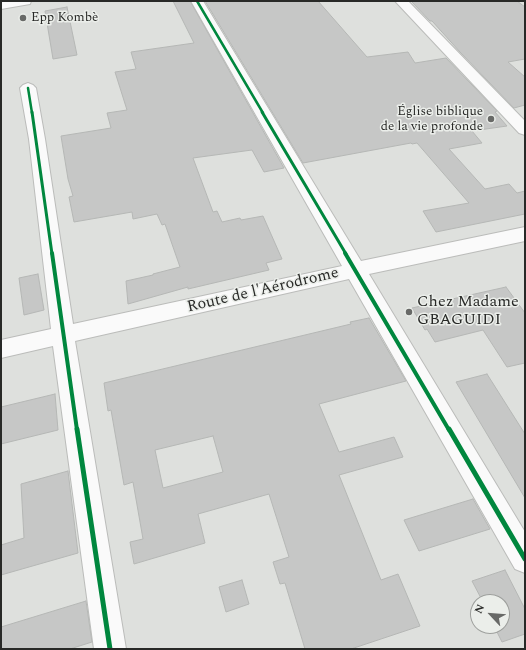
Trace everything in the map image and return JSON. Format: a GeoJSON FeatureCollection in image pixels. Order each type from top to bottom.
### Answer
{"type":"FeatureCollection","features":[{"type":"Feature","properties":{"kind":"street"},"geometry":{"type":"LineString","coordinates":[[198,1],[525,559]]}},
{"type":"Feature","properties":{"kind":"street"},"geometry":{"type":"LineString","coordinates":[[401,1],[525,130]]}},
{"type":"Feature","properties":{"kind":"street"},"geometry":{"type":"LineString","coordinates":[[28,88],[37,139],[63,335],[110,649]]}},
{"type":"Feature","properties":{"kind":"street","name":"Route de l'Aérodrome"},"geometry":{"type":"LineString","coordinates":[[1,349],[355,270],[525,234]]}},
{"type":"Feature","properties":{"kind":"building"},"geometry":{"type":"Polygon","coordinates":[[[173,1],[190,1],[284,168],[264,172],[252,150],[193,158],[213,212],[217,211],[222,222],[240,218],[241,220],[263,216],[282,259],[266,263],[269,270],[188,289],[188,287],[128,304],[126,281],[180,267],[165,224],[162,225],[157,214],[133,219],[132,212],[74,222],[69,197],[73,196],[68,179],[61,136],[111,128],[107,113],[127,110],[115,72],[136,69],[131,52],[194,43],[173,1]]]}},
{"type":"Feature","properties":{"kind":"building"},"geometry":{"type":"Polygon","coordinates":[[[205,1],[318,1],[367,57],[408,52],[415,63],[446,58],[497,111],[495,112],[507,126],[472,131],[482,143],[449,149],[485,189],[509,184],[517,193],[525,191],[525,214],[436,232],[423,211],[469,203],[417,143],[303,163],[205,1]]]}},
{"type":"Feature","properties":{"kind":"building"},"geometry":{"type":"Polygon","coordinates":[[[411,1],[517,1],[525,7],[525,59],[508,62],[525,77],[525,105],[514,108],[432,21],[430,21],[411,1]]]}},
{"type":"Feature","properties":{"kind":"building"},"geometry":{"type":"Polygon","coordinates":[[[67,7],[77,55],[53,59],[45,11],[67,7]]]}},
{"type":"Feature","properties":{"kind":"building"},"geometry":{"type":"Polygon","coordinates":[[[38,274],[44,310],[24,315],[19,278],[38,274]]]}},
{"type":"Feature","properties":{"kind":"building"},"geometry":{"type":"Polygon","coordinates":[[[506,287],[525,313],[525,363],[507,367],[483,330],[435,342],[427,329],[425,330],[412,308],[506,287]]]}},
{"type":"Feature","properties":{"kind":"building"},"geometry":{"type":"Polygon","coordinates":[[[369,318],[406,381],[319,404],[339,452],[394,437],[403,457],[339,475],[381,580],[398,574],[420,626],[351,649],[305,649],[285,583],[280,584],[273,562],[289,557],[269,494],[198,514],[205,543],[134,564],[130,542],[143,539],[133,482],[124,485],[111,410],[108,411],[104,383],[351,324],[350,322],[369,318]],[[213,436],[155,450],[163,488],[223,472],[213,436]]]}},
{"type":"Feature","properties":{"kind":"building"},"geometry":{"type":"Polygon","coordinates":[[[487,374],[525,434],[525,498],[456,382],[487,374]]]}},
{"type":"Feature","properties":{"kind":"building"},"geometry":{"type":"Polygon","coordinates":[[[55,394],[58,430],[1,444],[1,407],[55,394]]]}},
{"type":"Feature","properties":{"kind":"building"},"geometry":{"type":"Polygon","coordinates":[[[68,471],[78,553],[1,575],[1,545],[24,538],[21,484],[68,471]]]}},
{"type":"Feature","properties":{"kind":"building"},"geometry":{"type":"Polygon","coordinates":[[[473,499],[490,529],[419,551],[404,520],[473,499]]]}},
{"type":"Feature","properties":{"kind":"building"},"geometry":{"type":"Polygon","coordinates":[[[505,570],[525,609],[525,634],[502,642],[498,634],[510,634],[510,594],[479,594],[472,581],[505,570]]]}},
{"type":"Feature","properties":{"kind":"building"},"geometry":{"type":"Polygon","coordinates":[[[242,580],[249,604],[226,612],[219,587],[242,580]]]}},
{"type":"Feature","properties":{"kind":"building"},"geometry":{"type":"Polygon","coordinates":[[[86,601],[92,642],[70,649],[1,649],[1,627],[86,601]]]}},
{"type":"Feature","properties":{"kind":"cycle path"},"geometry":{"type":"LineString","coordinates":[[197,1],[525,559]]}},
{"type":"Feature","properties":{"kind":"cycle path"},"geometry":{"type":"LineString","coordinates":[[28,88],[37,139],[63,335],[110,649]]}},
{"type":"Feature","properties":{"kind":"place","name":"Epp Kombè"},"geometry":{"type":"Point","coordinates":[23,18]}},
{"type":"Feature","properties":{"kind":"place","name":"Église biblique de la vie profonde"},"geometry":{"type":"Point","coordinates":[491,119]}},
{"type":"Feature","properties":{"kind":"place","name":"Chez Madame GBAGUIDI"},"geometry":{"type":"Point","coordinates":[409,312]}}]}
